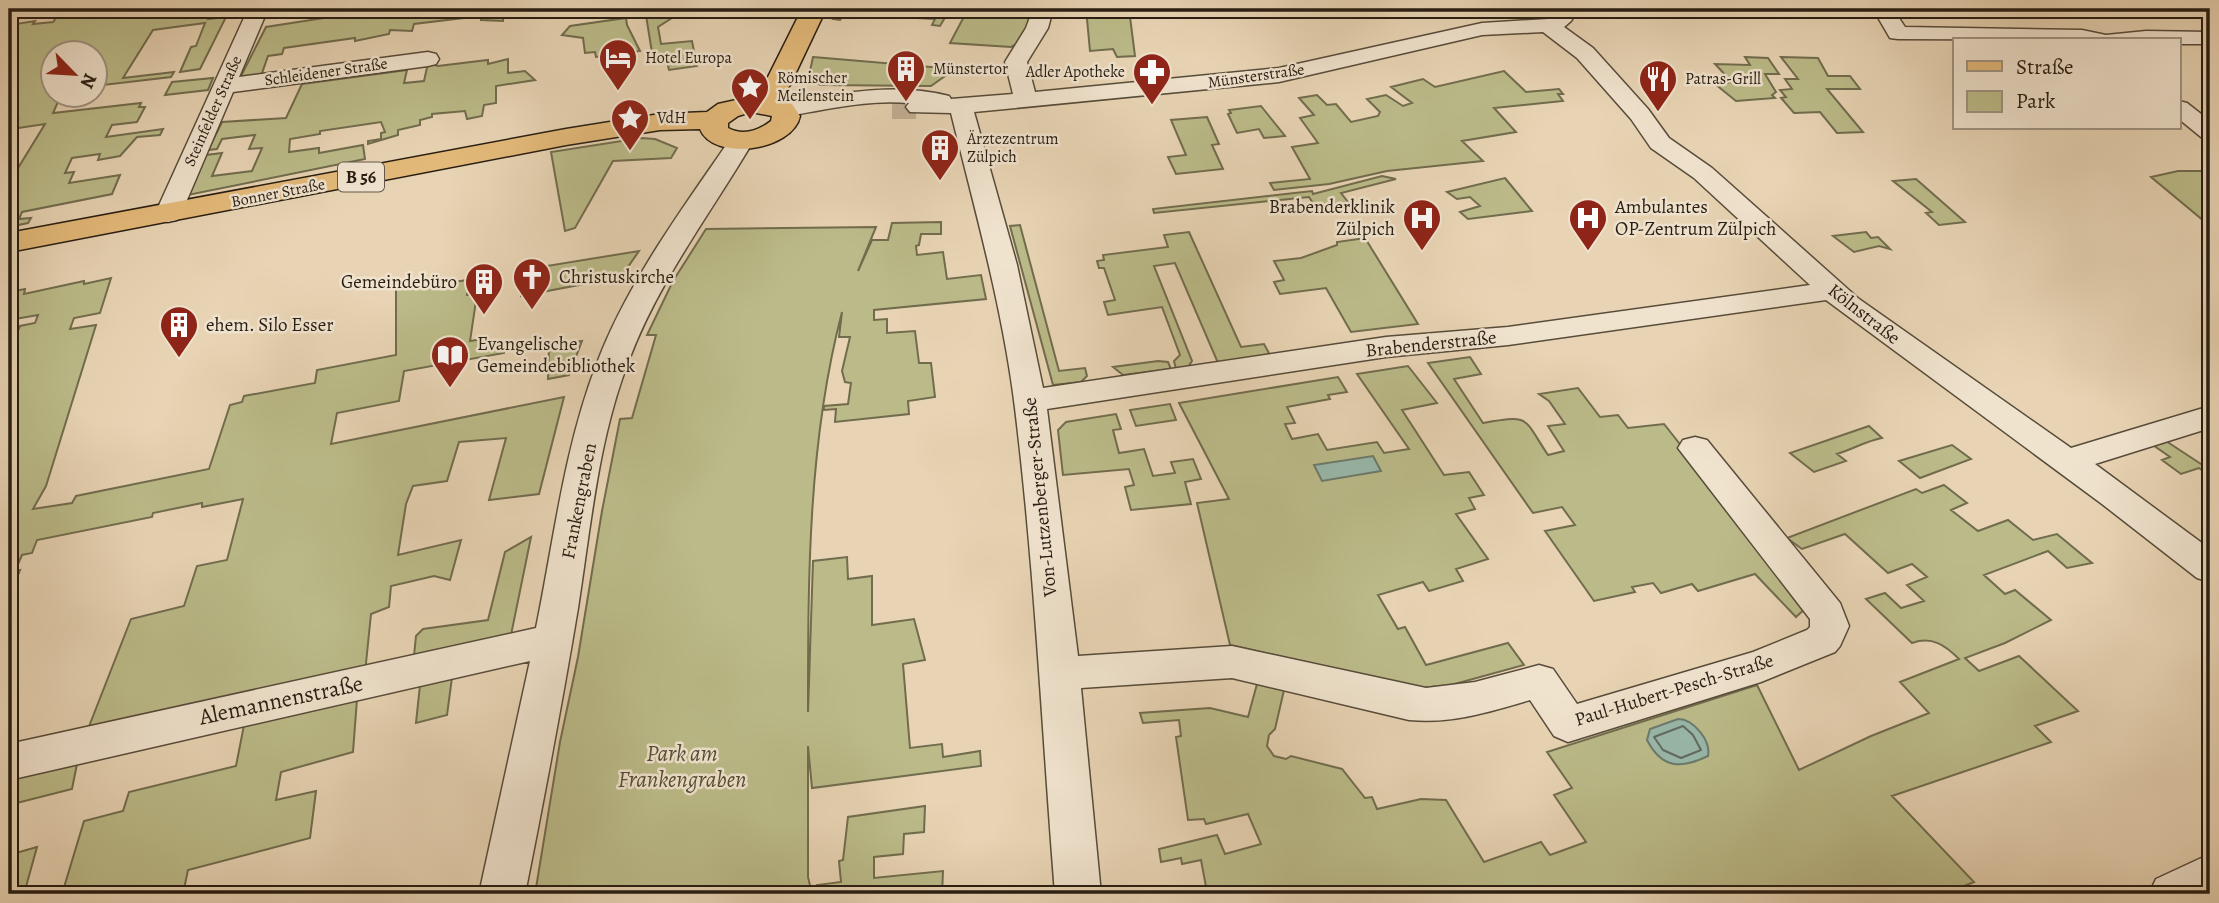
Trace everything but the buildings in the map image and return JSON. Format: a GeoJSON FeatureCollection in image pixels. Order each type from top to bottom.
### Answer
{"type":"FeatureCollection","features":[{"type":"Feature","properties":{"kind":"main road"},"geometry":{"type":"LineString","coordinates":[[776,113],[728,110],[714,120],[714,131],[742,140],[765,136],[776,113],[778,85],[814,9]]}},
{"type":"Feature","properties":{"kind":"main road","name":"Bonner Straße"},"geometry":{"type":"LineString","coordinates":[[9,243],[566,137],[660,122],[714,120]]}},
{"type":"Feature","properties":{"kind":"street","name":"Steinfelder Straße"},"geometry":{"type":"LineString","coordinates":[[168,214],[258,9]]}},
{"type":"Feature","properties":{"kind":"street"},"geometry":{"type":"LineString","coordinates":[[1026,100],[1016,62],[1037,28],[1043,9]]}},
{"type":"Feature","properties":{"kind":"street"},"geometry":{"type":"LineString","coordinates":[[1883,9],[1898,33],[2090,38]]}},
{"type":"Feature","properties":{"kind":"street"},"geometry":{"type":"LineString","coordinates":[[2048,15],[2090,38]]}},
{"type":"Feature","properties":{"kind":"street","name":"Münsterstraße"},"geometry":{"type":"LineString","coordinates":[[918,107],[961,106],[1258,79],[1489,28],[1560,18]]}},
{"type":"Feature","properties":{"kind":"street","name":"Kölnstraße"},"geometry":{"type":"LineString","coordinates":[[1560,18],[1640,114],[1660,143],[1703,173],[1862,315],[2067,461],[2210,568]]}},
{"type":"Feature","properties":{"kind":"street"},"geometry":{"type":"LineString","coordinates":[[2135,38],[2210,38]]}},
{"type":"Feature","properties":{"kind":"street","name":"Schleidener Straße"},"geometry":{"type":"LineString","coordinates":[[225,86],[428,59]]}},
{"type":"Feature","properties":{"kind":"street","name":"Münsterstraße"},"geometry":{"type":"LineString","coordinates":[[776,113],[878,97],[920,97],[961,106]]}},
{"type":"Feature","properties":{"kind":"street","name":"Von-Lutzenberger-Straße"},"geometry":{"type":"LineString","coordinates":[[961,106],[1003,265],[1030,401],[1060,673],[1078,894]]}},
{"type":"Feature","properties":{"kind":"street"},"geometry":{"type":"LineString","coordinates":[[776,113],[892,107]]}},
{"type":"Feature","properties":{"kind":"street"},"geometry":{"type":"LineString","coordinates":[[2180,109],[2210,132]]}},
{"type":"Feature","properties":{"kind":"street","name":"Frankengraben"},"geometry":{"type":"LineString","coordinates":[[502,894],[598,409],[626,331],[670,250],[742,140]]}},
{"type":"Feature","properties":{"kind":"street","name":"Brabenderstraße"},"geometry":{"type":"LineString","coordinates":[[1030,401],[1386,347],[1508,336],[1833,290]]}},
{"type":"Feature","properties":{"kind":"street"},"geometry":{"type":"LineString","coordinates":[[2067,461],[2210,417]]}},
{"type":"Feature","properties":{"kind":"street","name":"Paul-Hubert-Pesch-Straße"},"geometry":{"type":"LineString","coordinates":[[1060,673],[1232,662],[1434,706],[1461,703],[1539,681],[1567,724],[1760,666],[1821,641],[1830,632],[1827,614],[1695,448]]}},
{"type":"Feature","properties":{"kind":"street","name":"Alemannenstraße"},"geometry":{"type":"LineString","coordinates":[[9,762],[122,734],[553,640]]}},
{"type":"Feature","properties":{"kind":"street"},"geometry":{"type":"LineString","coordinates":[[2172,894],[2210,875]]}},
{"type":"Feature","properties":{"kind":"green space"},"geometry":{"type":"Polygon","coordinates":[[[18,9],[178,9],[177,12],[212,9],[208,19],[226,17],[200,69],[180,72],[191,47],[196,46],[205,23],[153,30],[123,78],[174,72],[171,77],[108,84],[108,38],[38,38],[38,108],[55,108],[53,113],[141,103],[139,107],[145,107],[137,122],[112,125],[106,137],[163,129],[160,135],[137,137],[120,156],[98,160],[100,154],[72,158],[65,173],[74,172],[69,183],[120,175],[112,194],[22,212],[19,219],[31,218],[28,223],[9,227],[9,169],[18,168],[45,124],[12,129],[18,119],[9,119],[9,38],[15,33],[9,33],[9,25],[35,21],[33,24],[53,22],[59,14],[11,18],[18,9]]]}},
{"type":"Feature","properties":{"kind":"green space"},"geometry":{"type":"Polygon","coordinates":[[[503,9],[503,21],[481,20],[481,16],[414,24],[412,31],[390,30],[389,34],[355,41],[355,38],[284,48],[282,54],[268,56],[261,76],[240,78],[266,27],[337,16],[337,13],[316,16],[317,10],[503,9]]]}},
{"type":"Feature","properties":{"kind":"green space"},"geometry":{"type":"Polygon","coordinates":[[[645,9],[686,9],[658,27],[661,44],[692,41],[697,66],[669,70],[666,57],[653,59],[645,9]]]}},
{"type":"Feature","properties":{"kind":"green space"},"geometry":{"type":"Polygon","coordinates":[[[839,9],[938,15],[942,9],[950,9],[940,26],[932,25],[935,19],[844,14],[840,20],[833,19],[839,9]]]}},
{"type":"Feature","properties":{"kind":"green space"},"geometry":{"type":"Polygon","coordinates":[[[968,9],[1039,9],[1024,40],[1011,47],[950,43],[968,9]]]}},
{"type":"Feature","properties":{"kind":"green space"},"geometry":{"type":"Polygon","coordinates":[[[1084,9],[1129,9],[1135,56],[1117,57],[1113,49],[1090,51],[1087,19],[1082,13],[1084,9]]]}},
{"type":"Feature","properties":{"kind":"green space"},"geometry":{"type":"Polygon","coordinates":[[[626,18],[640,51],[596,57],[595,52],[585,53],[583,38],[562,35],[570,26],[626,18]]]}},
{"type":"Feature","properties":{"kind":"green space"},"geometry":{"type":"Polygon","coordinates":[[[813,57],[955,69],[931,86],[821,85],[808,80],[813,57]]]}},
{"type":"Feature","properties":{"kind":"green space"},"geometry":{"type":"Polygon","coordinates":[[[1745,57],[1768,58],[1779,74],[1765,74],[1776,92],[1772,95],[1775,98],[1736,101],[1715,84],[1732,82],[1715,64],[1750,65],[1745,57]]]}},
{"type":"Feature","properties":{"kind":"green space"},"geometry":{"type":"Polygon","coordinates":[[[1781,57],[1818,58],[1828,76],[1850,76],[1860,89],[1827,89],[1863,132],[1837,133],[1820,112],[1794,113],[1781,98],[1786,97],[1780,90],[1792,89],[1785,79],[1798,79],[1781,57]]]}},
{"type":"Feature","properties":{"kind":"green space"},"geometry":{"type":"Polygon","coordinates":[[[508,59],[508,73],[525,71],[535,80],[496,86],[496,103],[484,105],[482,116],[467,119],[465,111],[432,114],[432,117],[420,120],[420,125],[398,130],[398,135],[368,144],[368,141],[381,139],[381,133],[385,132],[381,122],[320,131],[320,134],[290,139],[289,152],[319,148],[319,153],[363,145],[365,159],[188,195],[206,155],[222,153],[212,176],[252,171],[262,148],[249,149],[255,135],[222,139],[217,149],[208,150],[222,122],[286,118],[302,84],[407,70],[404,83],[424,81],[428,63],[438,66],[488,60],[488,64],[508,59]]]}},
{"type":"Feature","properties":{"kind":"green space"},"geometry":{"type":"Polygon","coordinates":[[[1504,71],[1526,92],[1559,89],[1563,94],[1558,94],[1563,101],[1494,108],[1516,132],[1462,141],[1483,161],[1387,171],[1329,184],[1274,190],[1270,183],[1310,179],[1292,147],[1318,143],[1300,118],[1314,115],[1299,98],[1317,95],[1327,105],[1336,104],[1351,122],[1378,116],[1380,112],[1367,99],[1386,95],[1403,106],[1412,103],[1391,87],[1423,79],[1435,87],[1504,71]]]}},
{"type":"Feature","properties":{"kind":"green space"},"geometry":{"type":"Polygon","coordinates":[[[213,78],[208,90],[165,95],[172,82],[213,78]]]}},
{"type":"Feature","properties":{"kind":"green space"},"geometry":{"type":"Polygon","coordinates":[[[1261,106],[1285,136],[1264,138],[1259,129],[1237,133],[1228,114],[1231,113],[1229,110],[1261,106]]]}},
{"type":"Feature","properties":{"kind":"green space"},"geometry":{"type":"Polygon","coordinates":[[[1207,117],[1219,144],[1212,145],[1223,169],[1176,174],[1168,157],[1186,155],[1171,120],[1207,117]]]}},
{"type":"Feature","properties":{"kind":"green space"},"geometry":{"type":"Polygon","coordinates":[[[641,138],[655,139],[677,148],[671,158],[613,161],[575,228],[565,231],[551,152],[641,138]]]}},
{"type":"Feature","properties":{"kind":"green space"},"geometry":{"type":"Polygon","coordinates":[[[2178,171],[2210,171],[2210,179],[2204,180],[2210,185],[2210,226],[2151,177],[2178,171]]]}},
{"type":"Feature","properties":{"kind":"green space"},"geometry":{"type":"Polygon","coordinates":[[[1382,176],[1396,179],[1341,193],[1348,202],[1316,208],[1309,197],[1154,213],[1153,209],[1312,191],[1313,194],[1382,176]]]}},
{"type":"Feature","properties":{"kind":"green space"},"geometry":{"type":"Polygon","coordinates":[[[1505,178],[1532,211],[1468,219],[1460,212],[1480,206],[1470,197],[1457,199],[1447,192],[1505,178]]]}},
{"type":"Feature","properties":{"kind":"green space"},"geometry":{"type":"Polygon","coordinates":[[[1916,179],[1965,222],[1939,225],[1926,213],[1932,212],[1893,181],[1916,179]]]}},
{"type":"Feature","properties":{"kind":"green space","name":"Park am Frankengraben"},"geometry":{"type":"Polygon","coordinates":[[[941,222],[941,234],[921,234],[919,245],[916,246],[917,255],[943,252],[947,279],[981,275],[986,299],[874,310],[874,320],[887,319],[887,333],[915,331],[919,363],[931,363],[935,397],[908,401],[909,414],[835,422],[836,409],[824,410],[824,406],[848,404],[851,383],[845,382],[842,371],[850,337],[839,337],[842,312],[822,410],[816,460],[810,561],[808,712],[813,561],[847,557],[848,579],[872,576],[872,625],[914,619],[925,660],[903,664],[910,748],[942,744],[943,757],[980,751],[981,766],[812,788],[808,746],[808,877],[812,894],[535,894],[560,742],[578,657],[620,419],[632,418],[656,335],[647,335],[673,281],[706,229],[876,227],[858,271],[872,240],[888,240],[892,223],[941,222]]]}},
{"type":"Feature","properties":{"kind":"green space"},"geometry":{"type":"Polygon","coordinates":[[[1020,225],[1059,371],[1085,368],[1087,376],[1081,382],[1053,385],[1010,226],[1020,225]]]}},
{"type":"Feature","properties":{"kind":"green space"},"geometry":{"type":"Polygon","coordinates":[[[1189,232],[1241,347],[1264,344],[1270,355],[1218,363],[1175,263],[1154,266],[1192,361],[1188,367],[1176,369],[1174,361],[1180,355],[1162,307],[1108,315],[1104,302],[1115,300],[1104,268],[1099,268],[1097,261],[1104,260],[1103,255],[1168,247],[1164,235],[1189,232]]]}},
{"type":"Feature","properties":{"kind":"green space"},"geometry":{"type":"Polygon","coordinates":[[[1866,232],[1871,238],[1878,237],[1890,249],[1879,246],[1854,252],[1833,236],[1866,232]]]}},
{"type":"Feature","properties":{"kind":"green space"},"geometry":{"type":"Polygon","coordinates":[[[1365,238],[1418,324],[1351,332],[1326,288],[1280,294],[1274,282],[1284,280],[1274,261],[1301,258],[1337,245],[1337,242],[1365,238]]]}},
{"type":"Feature","properties":{"kind":"green space"},"geometry":{"type":"Polygon","coordinates":[[[639,251],[621,277],[521,296],[522,270],[639,251]]]}},
{"type":"Feature","properties":{"kind":"green space"},"geometry":{"type":"Polygon","coordinates":[[[111,278],[100,313],[74,318],[70,329],[96,325],[46,486],[33,509],[72,503],[76,496],[209,469],[230,405],[242,402],[244,396],[315,383],[317,370],[396,355],[396,284],[424,279],[424,287],[479,278],[478,284],[468,286],[467,295],[477,294],[470,341],[483,339],[483,345],[505,342],[504,353],[404,371],[399,401],[337,413],[331,444],[564,397],[539,494],[489,500],[506,438],[459,442],[447,481],[413,486],[406,504],[398,555],[461,540],[450,580],[434,576],[391,586],[389,607],[371,614],[365,673],[86,734],[131,619],[184,606],[197,566],[227,560],[243,499],[202,507],[202,503],[153,513],[152,517],[37,540],[32,553],[22,555],[15,571],[20,570],[9,597],[9,351],[20,326],[35,323],[38,315],[15,319],[18,311],[9,313],[9,292],[25,289],[24,294],[111,278]]]}},
{"type":"Feature","properties":{"kind":"green space"},"geometry":{"type":"Polygon","coordinates":[[[582,341],[569,375],[548,379],[549,345],[582,341]]]}},
{"type":"Feature","properties":{"kind":"green space"},"geometry":{"type":"Polygon","coordinates":[[[1470,357],[1481,374],[1454,379],[1483,423],[1510,419],[1524,421],[1548,455],[1564,451],[1548,426],[1565,424],[1549,401],[1539,394],[1578,388],[1600,417],[1618,415],[1628,428],[1664,424],[1808,606],[1796,617],[1755,574],[1698,591],[1692,584],[1661,593],[1653,583],[1632,587],[1635,592],[1594,601],[1545,531],[1575,525],[1562,507],[1533,513],[1428,363],[1470,357]]]}},
{"type":"Feature","properties":{"kind":"green space"},"geometry":{"type":"Polygon","coordinates":[[[1168,362],[1171,369],[1123,375],[1113,367],[1168,362]]]}},
{"type":"Feature","properties":{"kind":"green space"},"geometry":{"type":"Polygon","coordinates":[[[1408,366],[1437,403],[1402,410],[1444,475],[1469,472],[1484,495],[1469,498],[1475,509],[1456,514],[1488,559],[1456,569],[1463,581],[1429,591],[1423,582],[1378,595],[1398,629],[1405,627],[1426,665],[1508,643],[1524,665],[1451,685],[1422,688],[1230,645],[1197,503],[1229,499],[1179,403],[1338,377],[1347,392],[1328,395],[1330,399],[1287,407],[1295,423],[1285,424],[1292,439],[1318,434],[1327,450],[1377,442],[1384,453],[1409,449],[1357,374],[1408,366]]]}},
{"type":"Feature","properties":{"kind":"green space"},"geometry":{"type":"Polygon","coordinates":[[[1170,404],[1176,420],[1136,426],[1130,410],[1170,404]]]}},
{"type":"Feature","properties":{"kind":"green space"},"geometry":{"type":"Polygon","coordinates":[[[1116,414],[1121,429],[1113,430],[1119,453],[1144,449],[1153,476],[1175,473],[1171,462],[1193,459],[1201,479],[1185,482],[1191,504],[1131,510],[1125,487],[1134,485],[1129,469],[1063,475],[1058,430],[1066,422],[1116,414]]]}},
{"type":"Feature","properties":{"kind":"green space"},"geometry":{"type":"Polygon","coordinates":[[[1869,426],[1882,438],[1837,454],[1846,461],[1814,472],[1790,453],[1869,426]]]}},
{"type":"Feature","properties":{"kind":"green space"},"geometry":{"type":"Polygon","coordinates":[[[2166,441],[2204,466],[2210,465],[2210,476],[2199,468],[2181,474],[2162,460],[2170,457],[2153,445],[2166,441]]]}},
{"type":"Feature","properties":{"kind":"green space"},"geometry":{"type":"Polygon","coordinates":[[[1952,445],[1971,459],[1920,478],[1899,461],[1952,445]]]}},
{"type":"Feature","properties":{"kind":"green space"},"geometry":{"type":"Polygon","coordinates":[[[1944,485],[1967,503],[1951,510],[1978,531],[2008,520],[2033,540],[2057,534],[2092,563],[2067,568],[2048,551],[1984,575],[2005,594],[2015,590],[2051,620],[2005,643],[1965,658],[1979,671],[2019,656],[2078,711],[2035,726],[2051,742],[1892,796],[1974,882],[1944,894],[1201,894],[1207,892],[1201,860],[1182,864],[1181,858],[1161,862],[1159,849],[1217,835],[1225,854],[1261,844],[1248,814],[1206,824],[1204,819],[1188,820],[1176,737],[1181,736],[1179,720],[1143,723],[1140,713],[1210,708],[1248,717],[1257,684],[1284,690],[1275,729],[1269,735],[1267,746],[1274,756],[1286,759],[1291,756],[1342,769],[1365,798],[1372,797],[1377,809],[1421,799],[1446,800],[1484,862],[1541,842],[1550,855],[1586,842],[1554,795],[1572,788],[1547,752],[1757,685],[1799,770],[1871,736],[1929,713],[1900,682],[1959,659],[1938,643],[1912,643],[1866,599],[1885,593],[1901,608],[1924,601],[1907,585],[1927,577],[1912,564],[1888,573],[1845,534],[1802,549],[1787,538],[1916,489],[1922,493],[1944,485]]]}},
{"type":"Feature","properties":{"kind":"green space"},"geometry":{"type":"Polygon","coordinates":[[[531,537],[511,635],[414,656],[416,636],[423,629],[488,620],[505,552],[531,537]]]}},
{"type":"Feature","properties":{"kind":"green space"},"geometry":{"type":"Polygon","coordinates":[[[453,670],[447,715],[416,723],[420,685],[453,670]]]}},
{"type":"Feature","properties":{"kind":"green space"},"geometry":{"type":"Polygon","coordinates":[[[357,699],[353,752],[281,772],[276,800],[316,791],[310,838],[188,870],[183,894],[62,894],[84,821],[123,811],[129,792],[236,766],[244,725],[357,699]]]}},
{"type":"Feature","properties":{"kind":"green space"},"geometry":{"type":"Polygon","coordinates":[[[78,759],[72,789],[9,805],[9,776],[78,759]]]}},
{"type":"Feature","properties":{"kind":"green space"},"geometry":{"type":"Polygon","coordinates":[[[925,806],[924,832],[904,834],[903,854],[874,857],[874,878],[943,871],[942,894],[819,894],[817,885],[841,882],[839,861],[843,860],[848,817],[925,806]]]}},
{"type":"Feature","properties":{"kind":"green space"},"geometry":{"type":"Polygon","coordinates":[[[37,847],[24,894],[9,894],[9,855],[37,847]]]}},
{"type":"Feature","properties":{"kind":"water"},"geometry":{"type":"Polygon","coordinates":[[[1373,456],[1381,471],[1322,481],[1314,465],[1373,456]]]}},
{"type":"Feature","properties":{"kind":"water"},"geometry":{"type":"Polygon","coordinates":[[[1678,719],[1690,723],[1700,732],[1707,744],[1708,756],[1689,763],[1673,764],[1659,757],[1653,750],[1647,740],[1650,729],[1678,719]]]}},
{"type":"Feature","properties":{"kind":"tunnel"},"geometry":{"type":"LineString","coordinates":[[892,107],[918,107]]}},
{"type":"Feature","properties":{"kind":"place","name":"Hotel Europa"},"geometry":{"type":"Point","coordinates":[618,92]}},
{"type":"Feature","properties":{"kind":"place","name":"Münstertor"},"geometry":{"type":"Point","coordinates":[906,103]}},
{"type":"Feature","properties":{"kind":"place","name":"Adler Apotheke"},"geometry":{"type":"Point","coordinates":[1152,106]}},
{"type":"Feature","properties":{"kind":"place","name":"Patras-Grill"},"geometry":{"type":"Point","coordinates":[1658,113]}},
{"type":"Feature","properties":{"kind":"place","name":"Römischer Meilenstein"},"geometry":{"type":"Point","coordinates":[750,121]}},
{"type":"Feature","properties":{"kind":"place","name":"VdH"},"geometry":{"type":"Point","coordinates":[630,152]}},
{"type":"Feature","properties":{"kind":"place","name":"Ärztezentrum Zülpich"},"geometry":{"type":"Point","coordinates":[940,182]}},
{"type":"Feature","properties":{"kind":"place","name":"Brabenderklinik Zülpich"},"geometry":{"type":"Point","coordinates":[1422,252]}},
{"type":"Feature","properties":{"kind":"place","name":"Ambulantes OP-Zentrum Zülpich"},"geometry":{"type":"Point","coordinates":[1588,252]}},
{"type":"Feature","properties":{"kind":"place","name":"Christuskirche"},"geometry":{"type":"Point","coordinates":[532,311]}},
{"type":"Feature","properties":{"kind":"place","name":"Gemeindebüro"},"geometry":{"type":"Point","coordinates":[484,316]}},
{"type":"Feature","properties":{"kind":"place","name":"ehem. Silo Esser"},"geometry":{"type":"Point","coordinates":[179,359]}},
{"type":"Feature","properties":{"kind":"place","name":"Evangelische Gemeindebibliothek"},"geometry":{"type":"Point","coordinates":[450,389]}}]}
